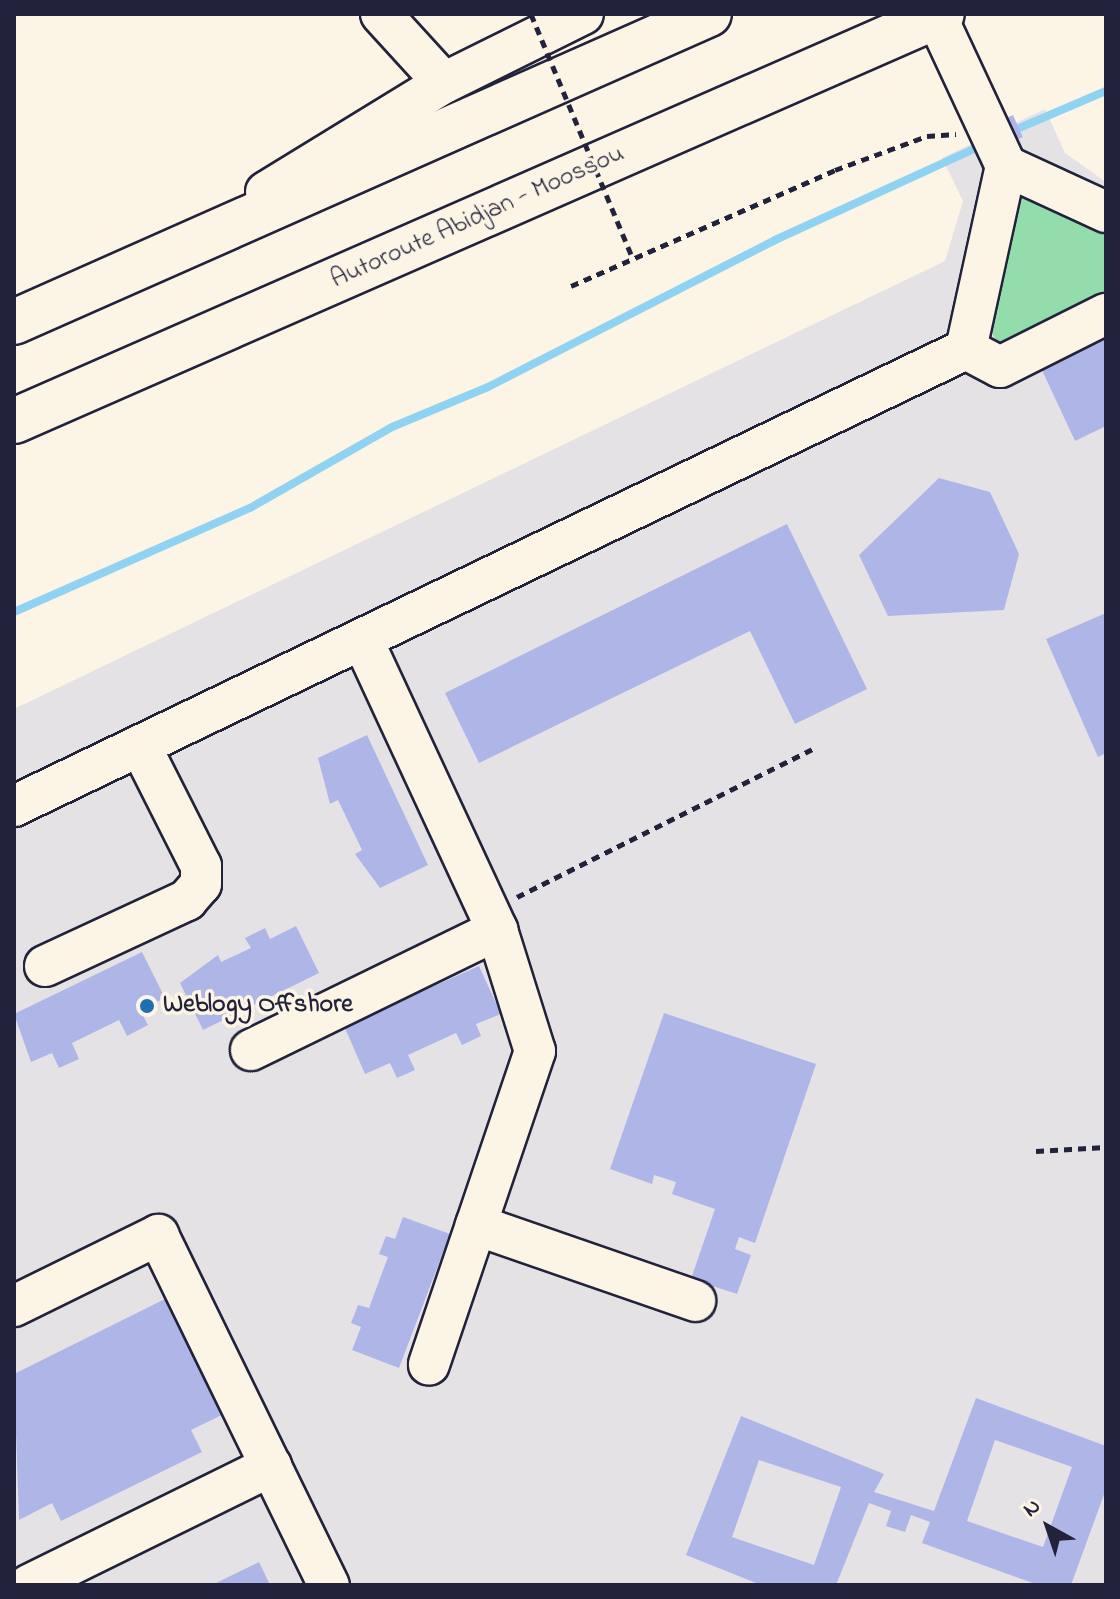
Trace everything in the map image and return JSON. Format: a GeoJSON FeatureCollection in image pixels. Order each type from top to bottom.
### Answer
{"type":"FeatureCollection","features":[{"type":"Feature","properties":{"kind":"highway"},"geometry":{"type":"LineString","coordinates":[[14,322],[709,14]]}},
{"type":"Feature","properties":{"kind":"highway","name":"Autoroute Abidjan - Moossou"},"geometry":{"type":"LineString","coordinates":[[14,421],[938,15]]}},
{"type":"Feature","properties":{"kind":"street"},"geometry":{"type":"LineString","coordinates":[[14,306],[286,182],[444,83],[583,14]]}},
{"type":"Feature","properties":{"kind":"street"},"geometry":{"type":"LineString","coordinates":[[938,15],[999,150],[966,349]]}},
{"type":"Feature","properties":{"kind":"street"},"geometry":{"type":"LineString","coordinates":[[390,16],[444,83]]}},
{"type":"Feature","properties":{"kind":"street"},"geometry":{"type":"LineString","coordinates":[[999,150],[1106,212]]}},
{"type":"Feature","properties":{"kind":"street"},"geometry":{"type":"LineString","coordinates":[[966,349],[1000,367],[1106,314]]}},
{"type":"Feature","properties":{"kind":"street"},"geometry":{"type":"LineString","coordinates":[[14,806],[364,643],[966,349]]}},
{"type":"Feature","properties":{"kind":"street"},"geometry":{"type":"LineString","coordinates":[[364,643],[493,921],[535,1051],[429,1365]]}},
{"type":"Feature","properties":{"kind":"street"},"geometry":{"type":"LineString","coordinates":[[45,966],[187,900],[201,884],[201,866],[141,747]]}},
{"type":"Feature","properties":{"kind":"street"},"geometry":{"type":"LineString","coordinates":[[251,1050],[493,921]]}},
{"type":"Feature","properties":{"kind":"street"},"geometry":{"type":"LineString","coordinates":[[476,1225],[695,1301]]}},
{"type":"Feature","properties":{"kind":"street"},"geometry":{"type":"LineString","coordinates":[[18,1294],[158,1235],[329,1585]]}},
{"type":"Feature","properties":{"kind":"street"},"geometry":{"type":"LineString","coordinates":[[29,1585],[271,1466]]}},
{"type":"Feature","properties":{"kind":"path"},"geometry":{"type":"LineString","coordinates":[[531,14],[633,259]]}},
{"type":"Feature","properties":{"kind":"path"},"geometry":{"type":"LineString","coordinates":[[571,286],[732,214],[927,136],[999,150]]}},
{"type":"Feature","properties":{"kind":"path"},"geometry":{"type":"LineString","coordinates":[[493,921],[816,747]]}},
{"type":"Feature","properties":{"kind":"path"},"geometry":{"type":"LineString","coordinates":[[1036,1151],[1106,1147]]}},
{"type":"Feature","properties":{"kind":"shaded area"},"geometry":{"type":"Polygon","coordinates":[[[1045,109],[1065,153],[1106,182],[1106,1585],[14,1585],[14,709],[945,261],[963,201],[942,158],[1045,109]]]}},
{"type":"Feature","properties":{"kind":"green space"},"geometry":{"type":"Polygon","coordinates":[[[1020,193],[1041,196],[1106,233],[1106,303],[1014,346],[998,344],[989,328],[1020,193]]]}},
{"type":"Feature","properties":{"kind":"building"},"geometry":{"type":"Polygon","coordinates":[[[1013,115],[1023,137],[1002,146],[992,124],[1013,115]]]}},
{"type":"Feature","properties":{"kind":"building"},"geometry":{"type":"Polygon","coordinates":[[[1106,336],[1106,426],[1075,441],[1041,368],[1106,336]]]}},
{"type":"Feature","properties":{"kind":"building"},"geometry":{"type":"Polygon","coordinates":[[[939,478],[990,492],[1019,554],[1004,610],[888,616],[859,555],[939,478]]]}},
{"type":"Feature","properties":{"kind":"building"},"geometry":{"type":"Polygon","coordinates":[[[787,524],[867,689],[795,724],[750,631],[479,763],[445,693],[787,524]]]}},
{"type":"Feature","properties":{"kind":"building"},"geometry":{"type":"Polygon","coordinates":[[[1106,613],[1106,753],[1098,757],[1046,639],[1106,613]]]}},
{"type":"Feature","properties":{"kind":"building"},"geometry":{"type":"Polygon","coordinates":[[[367,735],[428,865],[380,888],[355,854],[362,850],[338,800],[330,804],[318,758],[367,735]]]}},
{"type":"Feature","properties":{"kind":"building"},"geometry":{"type":"Polygon","coordinates":[[[296,926],[319,973],[203,1030],[180,983],[218,955],[221,962],[251,948],[245,938],[265,928],[270,939],[296,926]]]}},
{"type":"Feature","properties":{"kind":"building"},"geometry":{"type":"Polygon","coordinates":[[[142,952],[165,998],[140,1010],[148,1025],[127,1036],[119,1020],[72,1043],[79,1059],[59,1068],[52,1053],[31,1062],[14,1014],[142,952]]]}},
{"type":"Feature","properties":{"kind":"building"},"geometry":{"type":"Polygon","coordinates":[[[479,966],[501,1014],[476,1024],[481,1036],[462,1045],[456,1033],[408,1055],[415,1070],[397,1078],[390,1063],[365,1074],[344,1026],[479,966]]]}},
{"type":"Feature","properties":{"kind":"building"},"geometry":{"type":"Polygon","coordinates":[[[664,1013],[816,1064],[755,1243],[739,1237],[735,1249],[751,1255],[737,1294],[691,1279],[715,1209],[672,1194],[676,1182],[654,1175],[652,1184],[610,1169],[664,1013]]]}},
{"type":"Feature","properties":{"kind":"building"},"geometry":{"type":"Polygon","coordinates":[[[403,1217],[450,1234],[399,1368],[352,1350],[361,1327],[351,1323],[358,1305],[369,1308],[388,1257],[379,1254],[386,1236],[395,1239],[403,1217]]]}},
{"type":"Feature","properties":{"kind":"building"},"geometry":{"type":"Polygon","coordinates":[[[169,1297],[226,1413],[191,1430],[202,1452],[61,1521],[52,1503],[19,1520],[14,1374],[169,1297]]]}},
{"type":"Feature","properties":{"kind":"building"},"geometry":{"type":"Polygon","coordinates":[[[976,1398],[1106,1446],[1106,1489],[1071,1585],[1038,1585],[922,1543],[930,1522],[911,1515],[905,1532],[886,1526],[891,1511],[869,1503],[836,1585],[761,1585],[686,1555],[741,1416],[884,1474],[874,1492],[934,1511],[976,1398]],[[995,1440],[967,1521],[1043,1547],[1072,1467],[995,1440]],[[759,1460],[732,1537],[814,1565],[841,1487],[759,1460]]]}},
{"type":"Feature","properties":{"kind":"building"},"geometry":{"type":"Polygon","coordinates":[[[259,1562],[270,1585],[212,1585],[259,1562]]]}},
{"type":"Feature","properties":{"kind":"waterway"},"geometry":{"type":"LineString","coordinates":[[1012,131],[1106,91]]}},
{"type":"Feature","properties":{"kind":"waterway"},"geometry":{"type":"LineString","coordinates":[[14,612],[250,508],[392,427],[488,387],[775,240],[985,144]]}},
{"type":"Feature","properties":{"kind":"place","name":"Weblogy Offshore"},"geometry":{"type":"Point","coordinates":[147,1006]}}]}
